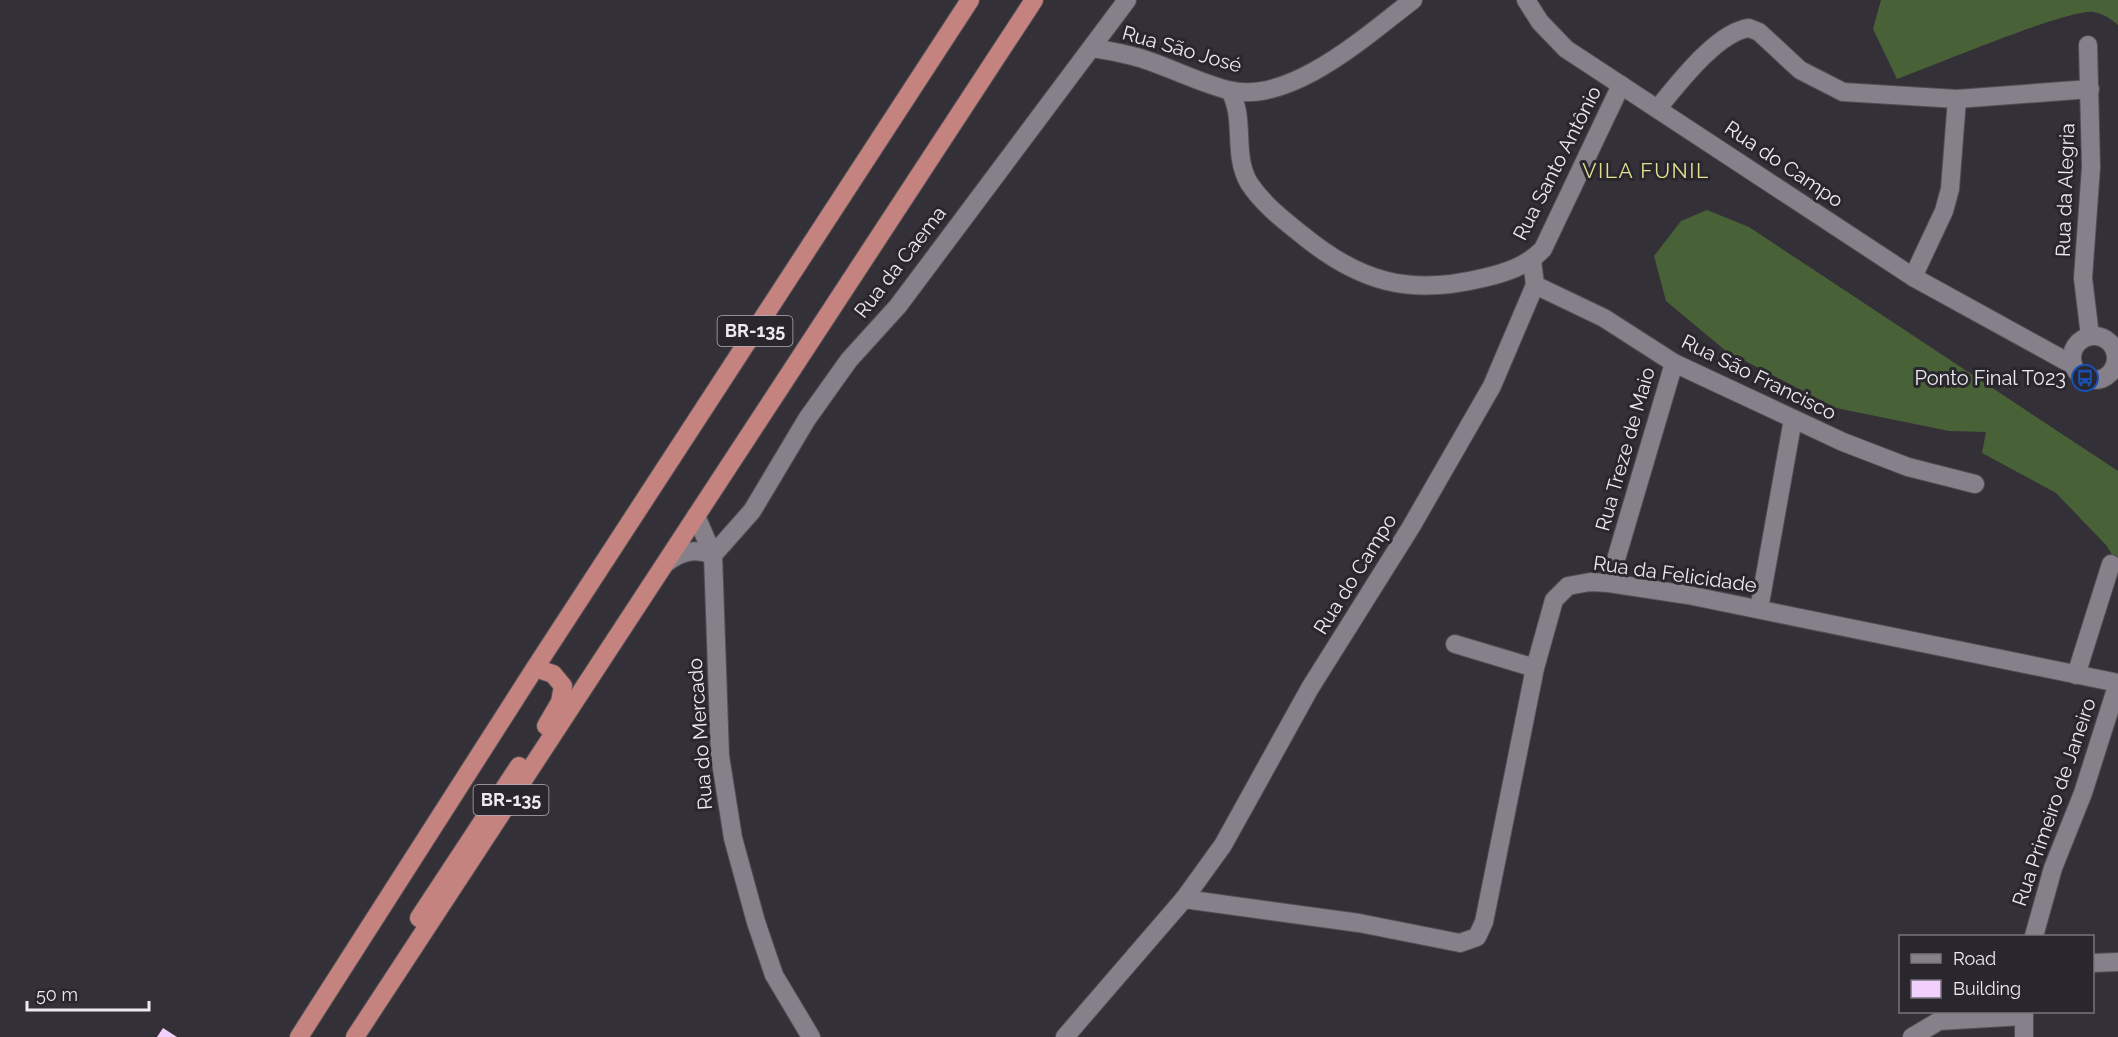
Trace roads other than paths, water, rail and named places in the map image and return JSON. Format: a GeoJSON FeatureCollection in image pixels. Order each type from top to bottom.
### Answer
{"type":"FeatureCollection","features":[{"type":"Feature","properties":{"kind":"highway","name":"BR-135"},"geometry":{"type":"LineString","coordinates":[[299,1037],[535,668],[970,0]]}},
{"type":"Feature","properties":{"kind":"highway","name":"BR-135"},"geometry":{"type":"LineString","coordinates":[[355,1037],[1034,0]]}},
{"type":"Feature","properties":{"kind":"highway"},"geometry":{"type":"LineString","coordinates":[[370,1013],[397,957],[436,889],[557,710],[563,686],[553,674],[535,668]]}},
{"type":"Feature","properties":{"kind":"street","name":"Rua da Caema"},"geometry":{"type":"LineString","coordinates":[[713,555],[752,511],[807,418],[849,360],[898,306],[1127,0]]}},
{"type":"Feature","properties":{"kind":"street","name":"Rua São José"},"geometry":{"type":"LineString","coordinates":[[1092,48],[1144,59],[1230,91],[1281,86],[1304,78],[1323,67],[1413,0]]}},
{"type":"Feature","properties":{"kind":"street","name":"Rua do Campo"},"geometry":{"type":"LineString","coordinates":[[1526,0],[1553,38],[1622,85],[1913,277],[2073,365]]}},
{"type":"Feature","properties":{"kind":"street"},"geometry":{"type":"LineString","coordinates":[[1658,108],[1702,56],[1749,28],[1759,32],[1800,70],[1826,86],[1844,92],[1957,99],[2090,90]]}},
{"type":"Feature","properties":{"kind":"street","name":"Rua da Alegria"},"geometry":{"type":"LineString","coordinates":[[2073,365],[2072,352],[2084,339],[2083,278],[2091,167],[2088,45]]}},
{"type":"Feature","properties":{"kind":"street","name":"Rua Santo Antônio"},"geometry":{"type":"LineString","coordinates":[[1532,260],[1543,249],[1622,85]]}},
{"type":"Feature","properties":{"kind":"street"},"geometry":{"type":"LineString","coordinates":[[1230,91],[1239,109],[1241,165],[1249,182],[1279,217],[1341,264],[1366,277],[1394,284],[1437,286],[1486,277],[1532,260]]}},
{"type":"Feature","properties":{"kind":"street"},"geometry":{"type":"LineString","coordinates":[[1913,277],[1944,211],[1950,189],[1957,99]]}},
{"type":"Feature","properties":{"kind":"street","name":"Rua do Campo"},"geometry":{"type":"LineString","coordinates":[[1065,1037],[1184,899],[1223,845],[1310,688],[1411,527],[1492,386],[1535,285],[1532,260]]}},
{"type":"Feature","properties":{"kind":"street","name":"Rua São Francisco"},"geometry":{"type":"LineString","coordinates":[[1535,285],[1604,318],[1674,363],[1873,456],[1975,484]]}},
{"type":"Feature","properties":{"kind":"street"},"geometry":{"type":"LineString","coordinates":[[2073,365],[2080,375],[2090,380],[2113,382],[2114,349],[2102,337],[2084,339]]}},
{"type":"Feature","properties":{"kind":"street","name":"Rua do Campo"},"geometry":{"type":"LineString","coordinates":[[2034,344],[2053,348],[2084,339]]}},
{"type":"Feature","properties":{"kind":"street","name":"Rua Treze de Maio"},"geometry":{"type":"LineString","coordinates":[[1609,583],[1674,363]]}},
{"type":"Feature","properties":{"kind":"street"},"geometry":{"type":"LineString","coordinates":[[1759,609],[1793,419]]}},
{"type":"Feature","properties":{"kind":"street","name":"Rua do Mercado"},"geometry":{"type":"LineString","coordinates":[[696,516],[713,555],[720,756],[733,838],[756,922],[774,975],[811,1037]]}},
{"type":"Feature","properties":{"kind":"street"},"geometry":{"type":"LineString","coordinates":[[666,563],[677,554],[689,550],[713,555]]}},
{"type":"Feature","properties":{"kind":"street"},"geometry":{"type":"LineString","coordinates":[[2076,675],[2111,564]]}},
{"type":"Feature","properties":{"kind":"street","name":"Rua da Felicidade"},"geometry":{"type":"LineString","coordinates":[[1184,899],[1337,919],[1460,943],[1477,937],[1484,922],[1535,668],[1554,600],[1561,590],[1578,583],[1609,583],[1759,609],[2118,683]]}},
{"type":"Feature","properties":{"kind":"street"},"geometry":{"type":"LineString","coordinates":[[1455,644],[1535,668]]}},
{"type":"Feature","properties":{"kind":"street","name":"Rua Primeiro de Janeiro"},"geometry":{"type":"LineString","coordinates":[[2034,935],[2053,868],[2083,793],[2118,683]]}},
{"type":"Feature","properties":{"kind":"street"},"geometry":{"type":"LineString","coordinates":[[2094,963],[2118,962],[2118,972]]}},
{"type":"Feature","properties":{"kind":"street"},"geometry":{"type":"LineString","coordinates":[[1912,1037],[1939,1021],[2024,1014],[2024,1037]]}},
{"type":"Feature","properties":{"kind":"place","name":"Ponto Final T023"},"geometry":{"type":"Point","coordinates":[2085,378]}},
{"type":"Feature","properties":{"kind":"district","name":"VILA FUNIL"},"geometry":{"type":"Point","coordinates":[1646,171]}}]}
